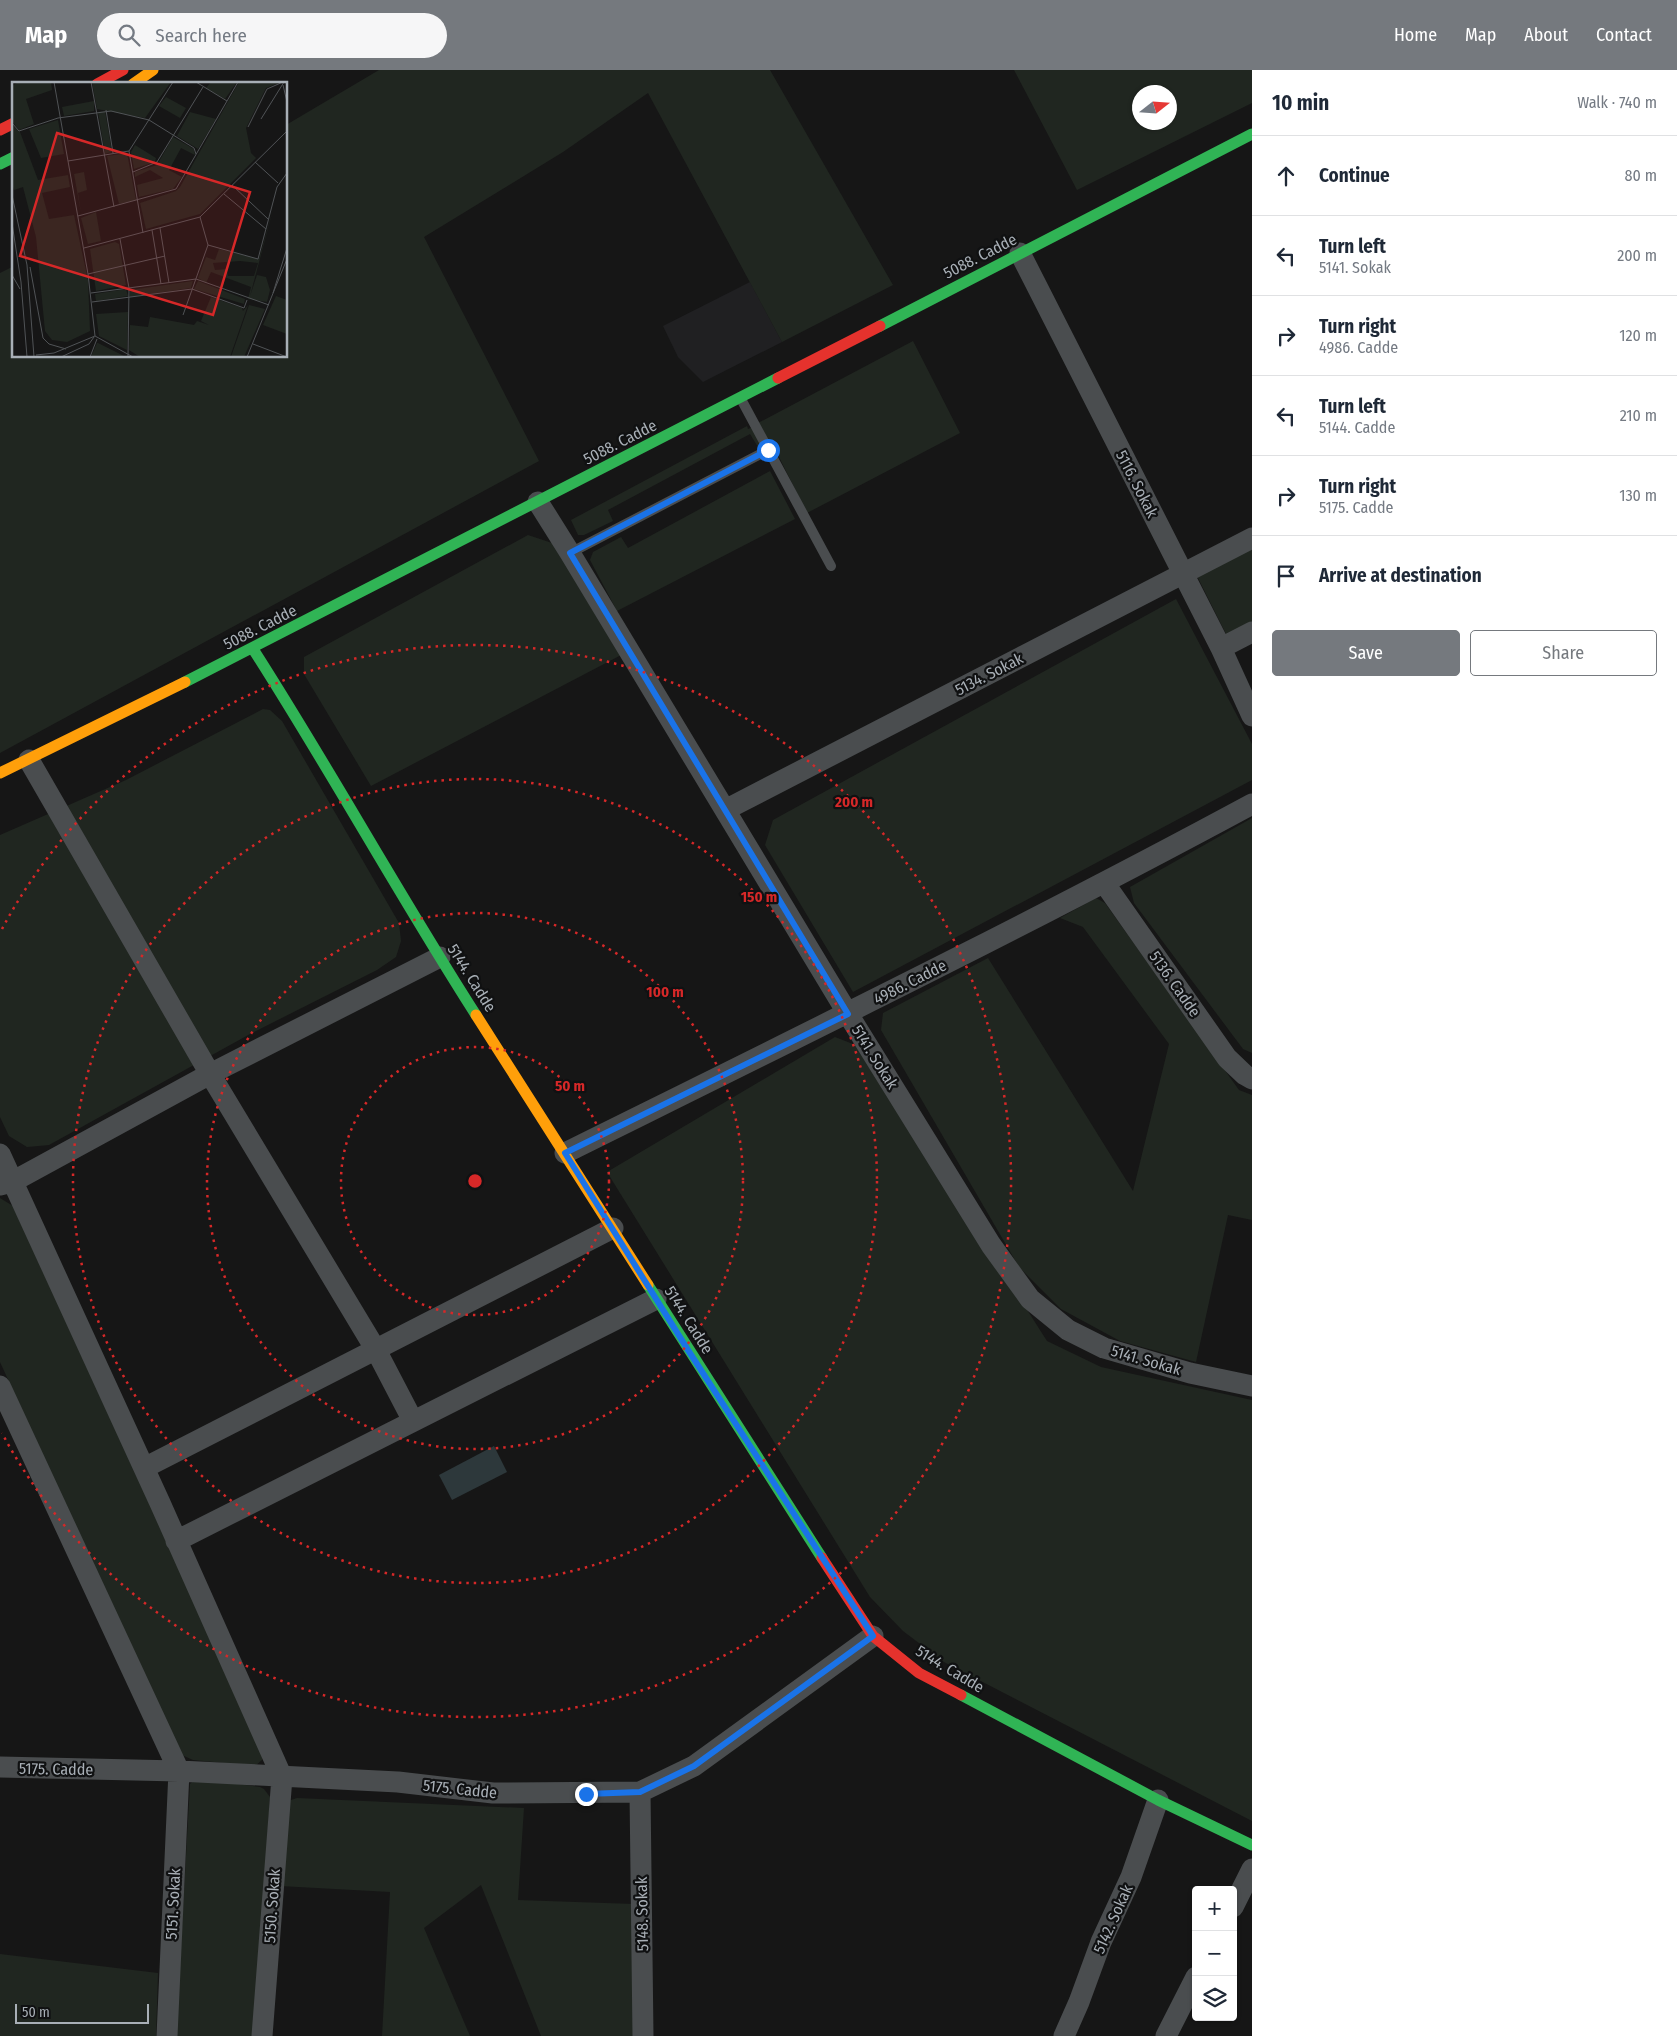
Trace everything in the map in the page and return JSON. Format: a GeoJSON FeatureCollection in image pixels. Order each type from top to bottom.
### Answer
{"type":"FeatureCollection","features":[{"type":"Feature","properties":{"kind":"main road"},"geometry":{"type":"LineString","coordinates":[[101,82],[123,70]]}},
{"type":"Feature","properties":{"kind":"main road"},"geometry":{"type":"LineString","coordinates":[[136,82],[153,70]]}},
{"type":"Feature","properties":{"kind":"main road"},"geometry":{"type":"LineString","coordinates":[[0,130],[12,124]]}},
{"type":"Feature","properties":{"kind":"main road","name":"5088. Cadde"},"geometry":{"type":"LineString","coordinates":[[0,773],[253,649],[1252,134]]}},
{"type":"Feature","properties":{"kind":"main road"},"geometry":{"type":"LineString","coordinates":[[0,164],[12,158]]}},
{"type":"Feature","properties":{"kind":"main road","name":"5144. Cadde"},"geometry":{"type":"LineString","coordinates":[[253,649],[299,720],[440,957],[613,1228],[693,1358],[873,1636],[919,1674],[1158,1800],[1252,1845]]}},
{"type":"Feature","properties":{"kind":"street","name":"5116. Sokak"},"geometry":{"type":"LineString","coordinates":[[1020,253],[1221,648],[1252,716]]}},
{"type":"Feature","properties":{"kind":"street","name":"5141. Sokak"},"geometry":{"type":"LineString","coordinates":[[538,502],[848,1014],[991,1245],[1030,1299],[1068,1330],[1104,1348],[1190,1373],[1252,1386]]}},
{"type":"Feature","properties":{"kind":"street","name":"5134. Sokak"},"geometry":{"type":"LineString","coordinates":[[725,810],[1252,538]]}},
{"type":"Feature","properties":{"kind":"street"},"geometry":{"type":"LineString","coordinates":[[1221,648],[1252,632]]}},
{"type":"Feature","properties":{"kind":"street"},"geometry":{"type":"LineString","coordinates":[[29,760],[210,1074],[376,1350],[413,1421]]}},
{"type":"Feature","properties":{"kind":"street","name":"4986. Cadde"},"geometry":{"type":"LineString","coordinates":[[565,1153],[848,1014],[1105,884],[1252,804]]}},
{"type":"Feature","properties":{"kind":"street","name":"5136. Cadde"},"geometry":{"type":"LineString","coordinates":[[1105,884],[1227,1058],[1252,1079]]}},
{"type":"Feature","properties":{"kind":"street"},"geometry":{"type":"LineString","coordinates":[[6,1184],[210,1074],[440,957]]}},
{"type":"Feature","properties":{"kind":"street"},"geometry":{"type":"LineString","coordinates":[[0,1154],[6,1184],[144,1468],[282,1776]]}},
{"type":"Feature","properties":{"kind":"street"},"geometry":{"type":"LineString","coordinates":[[144,1468],[613,1228]]}},
{"type":"Feature","properties":{"kind":"street"},"geometry":{"type":"LineString","coordinates":[[176,1541],[656,1298]]}},
{"type":"Feature","properties":{"kind":"street"},"geometry":{"type":"LineString","coordinates":[[0,1386],[179,1771]]}},
{"type":"Feature","properties":{"kind":"street","name":"5175. Cadde"},"geometry":{"type":"LineString","coordinates":[[0,1767],[179,1771],[398,1782],[493,1794],[640,1792],[694,1766],[873,1636]]}},
{"type":"Feature","properties":{"kind":"street","name":"5151. Sokak"},"geometry":{"type":"LineString","coordinates":[[166,2036],[179,1771]]}},
{"type":"Feature","properties":{"kind":"street","name":"5150. Sokak"},"geometry":{"type":"LineString","coordinates":[[262,2036],[282,1776]]}},
{"type":"Feature","properties":{"kind":"street","name":"5148. Sokak"},"geometry":{"type":"LineString","coordinates":[[640,1792],[643,2036]]}},
{"type":"Feature","properties":{"kind":"street","name":"5142. Sokak"},"geometry":{"type":"LineString","coordinates":[[1064,2036],[1131,1877],[1158,1800]]}},
{"type":"Feature","properties":{"kind":"street"},"geometry":{"type":"LineString","coordinates":[[1237,1899],[1252,1869]]}},
{"type":"Feature","properties":{"kind":"street"},"geometry":{"type":"LineString","coordinates":[[1166,2036],[1192,1984]]}},
{"type":"Feature","properties":{"kind":"lane"},"geometry":{"type":"LineString","coordinates":[[741,398],[831,566]]}},
{"type":"Feature","properties":{"kind":"lane"},"geometry":{"type":"LineString","coordinates":[[570,553],[768,450]]}},
{"type":"Feature","properties":{"kind":"shaded area"},"geometry":{"type":"Polygon","coordinates":[[[379,70],[770,70],[893,285],[782,342],[648,93],[563,152],[424,237],[539,461],[0,753],[0,273],[12,267],[12,358],[288,358],[288,124],[379,70]]]}},
{"type":"Feature","properties":{"kind":"shaded area"},"geometry":{"type":"Polygon","coordinates":[[[1014,70],[1252,70],[1252,103],[1077,190],[1014,70]]]}},
{"type":"Feature","properties":{"kind":"shaded area"},"geometry":{"type":"Polygon","coordinates":[[[750,282],[782,342],[703,382],[678,357],[663,326],[750,282]]]}},
{"type":"Feature","properties":{"kind":"shaded area"},"geometry":{"type":"Polygon","coordinates":[[[913,341],[960,433],[807,513],[771,441],[767,442],[758,423],[913,341]]]}},
{"type":"Feature","properties":{"kind":"shaded area"},"geometry":{"type":"Polygon","coordinates":[[[747,426],[748,429],[753,427],[761,445],[758,447],[750,434],[608,510],[613,521],[584,535],[578,535],[571,520],[747,426]]]}},
{"type":"Feature","properties":{"kind":"shaded area"},"geometry":{"type":"Polygon","coordinates":[[[770,471],[795,519],[617,611],[590,560],[593,552],[621,537],[628,548],[770,471]]]}},
{"type":"Feature","properties":{"kind":"shaded area"},"geometry":{"type":"Polygon","coordinates":[[[528,535],[558,545],[623,654],[371,786],[304,674],[304,657],[528,535]]]}},
{"type":"Feature","properties":{"kind":"shaded area"},"geometry":{"type":"Polygon","coordinates":[[[1252,548],[1252,624],[1227,636],[1197,576],[1252,548]]]}},
{"type":"Feature","properties":{"kind":"shaded area"},"geometry":{"type":"Polygon","coordinates":[[[1176,599],[1252,744],[1252,780],[853,992],[765,845],[773,820],[1176,599]]]}},
{"type":"Feature","properties":{"kind":"shaded area"},"geometry":{"type":"Polygon","coordinates":[[[263,709],[270,710],[282,721],[399,923],[401,941],[396,957],[377,970],[250,1034],[49,1145],[27,1147],[9,1136],[0,1117],[0,835],[126,780],[263,709]]]}},
{"type":"Feature","properties":{"kind":"shaded area"},"geometry":{"type":"Polygon","coordinates":[[[1252,818],[1252,1053],[1243,1049],[1134,903],[1130,887],[1252,818]]]}},
{"type":"Feature","properties":{"kind":"shaded area"},"geometry":{"type":"Polygon","coordinates":[[[1096,898],[1105,903],[1239,1090],[1252,1095],[1252,1220],[1228,1215],[1196,1362],[1120,1341],[1061,1309],[1019,1267],[881,1030],[883,1013],[988,958],[1133,1191],[1169,1044],[1083,927],[1060,918],[1096,898]]]}},
{"type":"Feature","properties":{"kind":"shaded area"},"geometry":{"type":"Polygon","coordinates":[[[835,1037],[858,1046],[1047,1341],[1101,1367],[1252,1400],[1252,1821],[944,1662],[903,1631],[870,1597],[607,1172],[835,1037]]]}},
{"type":"Feature","properties":{"kind":"shaded area"},"geometry":{"type":"Polygon","coordinates":[[[0,1198],[13,1206],[263,1751],[262,1760],[255,1766],[193,1760],[178,1751],[0,1362],[0,1198]]]}},
{"type":"Feature","properties":{"kind":"shaded area"},"geometry":{"type":"Polygon","coordinates":[[[494,1446],[507,1472],[452,1500],[439,1475],[494,1446]]]}},
{"type":"Feature","properties":{"kind":"shaded area"},"geometry":{"type":"Polygon","coordinates":[[[196,1778],[260,1787],[270,1797],[255,2036],[176,2036],[190,1784],[196,1778]]]}},
{"type":"Feature","properties":{"kind":"shaded area"},"geometry":{"type":"Polygon","coordinates":[[[297,1798],[524,1808],[518,1900],[634,1904],[638,2036],[541,2036],[481,1885],[424,1928],[470,2036],[382,2036],[390,1892],[280,1886],[288,1801],[297,1798]]]}},
{"type":"Feature","properties":{"kind":"shaded area"},"geometry":{"type":"Polygon","coordinates":[[[0,1954],[158,1973],[156,2036],[0,2036],[0,1954]]]}},
{"type":"Feature","properties":{"kind":"traffic: fast"},"geometry":{"type":"LineString","coordinates":[[880,326],[1252,134]]}},
{"type":"Feature","properties":{"kind":"traffic: fast"},"geometry":{"type":"LineString","coordinates":[[0,164],[12,158]]}},
{"type":"Feature","properties":{"kind":"traffic: fast"},"geometry":{"type":"LineString","coordinates":[[185,682],[778,378]]}},
{"type":"Feature","properties":{"kind":"traffic: fast"},"geometry":{"type":"LineString","coordinates":[[253,649],[476,1015]]}},
{"type":"Feature","properties":{"kind":"traffic: fast"},"geometry":{"type":"LineString","coordinates":[[648,1285],[822,1558]]}},
{"type":"Feature","properties":{"kind":"traffic: fast"},"geometry":{"type":"LineString","coordinates":[[961,1695],[1158,1800],[1252,1845]]}},
{"type":"Feature","properties":{"kind":"traffic: slow"},"geometry":{"type":"LineString","coordinates":[[136,82],[153,70]]}},
{"type":"Feature","properties":{"kind":"traffic: slow"},"geometry":{"type":"LineString","coordinates":[[0,773],[185,682]]}},
{"type":"Feature","properties":{"kind":"traffic: slow"},"geometry":{"type":"LineString","coordinates":[[476,1015],[648,1285]]}},
{"type":"Feature","properties":{"kind":"traffic: jam"},"geometry":{"type":"LineString","coordinates":[[101,82],[123,70]]}},
{"type":"Feature","properties":{"kind":"traffic: jam"},"geometry":{"type":"LineString","coordinates":[[0,130],[12,124]]}},
{"type":"Feature","properties":{"kind":"traffic: jam"},"geometry":{"type":"LineString","coordinates":[[778,378],[880,326]]}},
{"type":"Feature","properties":{"kind":"traffic: jam"},"geometry":{"type":"LineString","coordinates":[[822,1558],[873,1636],[919,1673],[961,1695]]}},
{"type":"Feature","properties":{"kind":"route"},"geometry":{"type":"LineString","coordinates":[[586,1794],[640,1792],[694,1766],[873,1636],[688,1350],[565,1153],[848,1014],[570,553],[768,450]]}}]}
